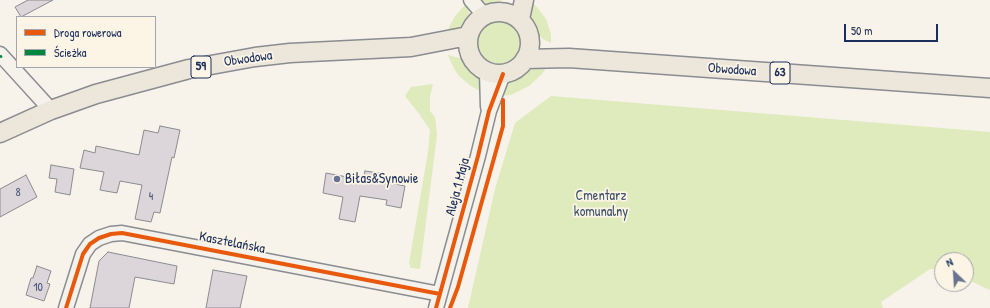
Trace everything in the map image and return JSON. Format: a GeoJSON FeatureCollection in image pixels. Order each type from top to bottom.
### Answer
{"type":"FeatureCollection","features":[{"type":"Feature","properties":{"kind":"main road"},"geometry":{"type":"LineString","coordinates":[[520,19],[524,0]]}},
{"type":"Feature","properties":{"kind":"main road"},"geometry":{"type":"LineString","coordinates":[[506,6],[511,14],[520,19],[525,26],[530,41],[529,50],[526,59],[520,66],[512,71],[495,73],[476,64],[469,44],[471,28],[477,20],[484,15],[506,6]]}},
{"type":"Feature","properties":{"kind":"main road","name":"Obwodowa"},"geometry":{"type":"LineString","coordinates":[[530,41],[569,58]]}},
{"type":"Feature","properties":{"kind":"main road","name":"Obwodowa"},"geometry":{"type":"LineString","coordinates":[[0,133],[51,110],[96,94],[189,69],[220,63],[290,53],[469,44]]}},
{"type":"Feature","properties":{"kind":"main road","name":"Obwodowa"},"geometry":{"type":"LineString","coordinates":[[526,59],[569,58],[990,88]]}},
{"type":"Feature","properties":{"kind":"street"},"geometry":{"type":"LineString","coordinates":[[471,0],[484,15]]}},
{"type":"Feature","properties":{"kind":"street"},"geometry":{"type":"LineString","coordinates":[[0,54],[51,110]]}},
{"type":"Feature","properties":{"kind":"street","name":"Aleja 1 Maja"},"geometry":{"type":"LineString","coordinates":[[436,308],[478,156],[489,111],[495,73]]}},
{"type":"Feature","properties":{"kind":"street","name":"Kasztelańska"},"geometry":{"type":"LineString","coordinates":[[66,308],[83,254],[90,244],[99,238],[111,234],[122,233],[440,294]]}},
{"type":"Feature","properties":{"kind":"green space"},"geometry":{"type":"Polygon","coordinates":[[[480,0],[503,0],[486,4],[480,0]]]}},
{"type":"Feature","properties":{"kind":"green space"},"geometry":{"type":"Polygon","coordinates":[[[531,2],[546,19],[551,34],[551,43],[543,39],[537,33],[529,13],[531,2]]]}},
{"type":"Feature","properties":{"kind":"green space"},"geometry":{"type":"Polygon","coordinates":[[[466,4],[469,11],[468,21],[462,27],[448,33],[449,27],[455,16],[466,4]]]}},
{"type":"Feature","properties":{"kind":"green space"},"geometry":{"type":"Polygon","coordinates":[[[503,20],[515,26],[520,34],[520,50],[515,58],[507,63],[495,64],[483,58],[478,50],[477,38],[483,26],[491,21],[503,20]]]}},
{"type":"Feature","properties":{"kind":"green space"},"geometry":{"type":"Polygon","coordinates":[[[448,55],[463,59],[467,63],[479,79],[480,91],[460,77],[454,69],[448,55]]]}},
{"type":"Feature","properties":{"kind":"green space"},"geometry":{"type":"Polygon","coordinates":[[[548,65],[542,74],[529,86],[511,95],[502,96],[511,79],[532,67],[548,65]]]}},
{"type":"Feature","properties":{"kind":"green space"},"geometry":{"type":"Polygon","coordinates":[[[433,84],[430,96],[430,111],[435,117],[437,135],[420,269],[411,268],[409,263],[428,152],[430,130],[405,96],[411,87],[433,84]]]}},
{"type":"Feature","properties":{"kind":"green space","name":"Cmentarz komunalny"},"geometry":{"type":"Polygon","coordinates":[[[551,96],[990,132],[990,290],[974,283],[974,252],[934,252],[934,269],[930,269],[881,302],[883,308],[468,308],[495,189],[515,123],[551,96]]]}},
{"type":"Feature","properties":{"kind":"building"},"geometry":{"type":"Polygon","coordinates":[[[28,0],[53,0],[23,16],[20,16],[15,7],[28,0]]]}},
{"type":"Feature","properties":{"kind":"building"},"geometry":{"type":"Polygon","coordinates":[[[160,126],[180,130],[174,158],[172,157],[160,213],[154,212],[151,222],[135,219],[142,185],[120,181],[117,193],[100,190],[104,172],[80,168],[84,150],[95,153],[96,146],[139,155],[144,130],[158,133],[160,126]]]}},
{"type":"Feature","properties":{"kind":"building"},"geometry":{"type":"Polygon","coordinates":[[[51,165],[74,169],[70,195],[55,192],[57,179],[49,178],[51,165]]]}},
{"type":"Feature","properties":{"kind":"building"},"geometry":{"type":"Polygon","coordinates":[[[365,171],[379,173],[378,176],[391,178],[390,183],[405,186],[401,208],[386,205],[387,200],[360,196],[355,222],[339,219],[343,197],[323,193],[326,173],[363,180],[365,171]]]}},
{"type":"Feature","properties":{"kind":"building"},"geometry":{"type":"Polygon","coordinates":[[[26,175],[37,197],[0,217],[0,189],[26,175]]]}},
{"type":"Feature","properties":{"kind":"building"},"geometry":{"type":"Polygon","coordinates":[[[108,252],[177,266],[174,284],[135,277],[129,308],[90,308],[99,261],[108,252]]]}},
{"type":"Feature","properties":{"kind":"building"},"geometry":{"type":"Polygon","coordinates":[[[37,266],[51,271],[47,283],[50,284],[44,301],[26,295],[31,278],[33,278],[37,266]]]}},
{"type":"Feature","properties":{"kind":"building"},"geometry":{"type":"Polygon","coordinates":[[[213,270],[247,276],[240,308],[206,308],[213,270]]]}},
{"type":"Feature","properties":{"kind":"cycle path"},"geometry":{"type":"LineString","coordinates":[[436,308],[489,111],[503,74]]}},
{"type":"Feature","properties":{"kind":"cycle path"},"geometry":{"type":"LineString","coordinates":[[450,308],[458,287],[503,126],[503,100]]}},
{"type":"Feature","properties":{"kind":"cycle path"},"geometry":{"type":"LineString","coordinates":[[66,308],[83,254],[90,244],[99,238],[111,234],[122,233],[440,294]]}},
{"type":"Feature","properties":{"kind":"place","name":"Biłas&Synowie"},"geometry":{"type":"Point","coordinates":[337,179]}}]}
